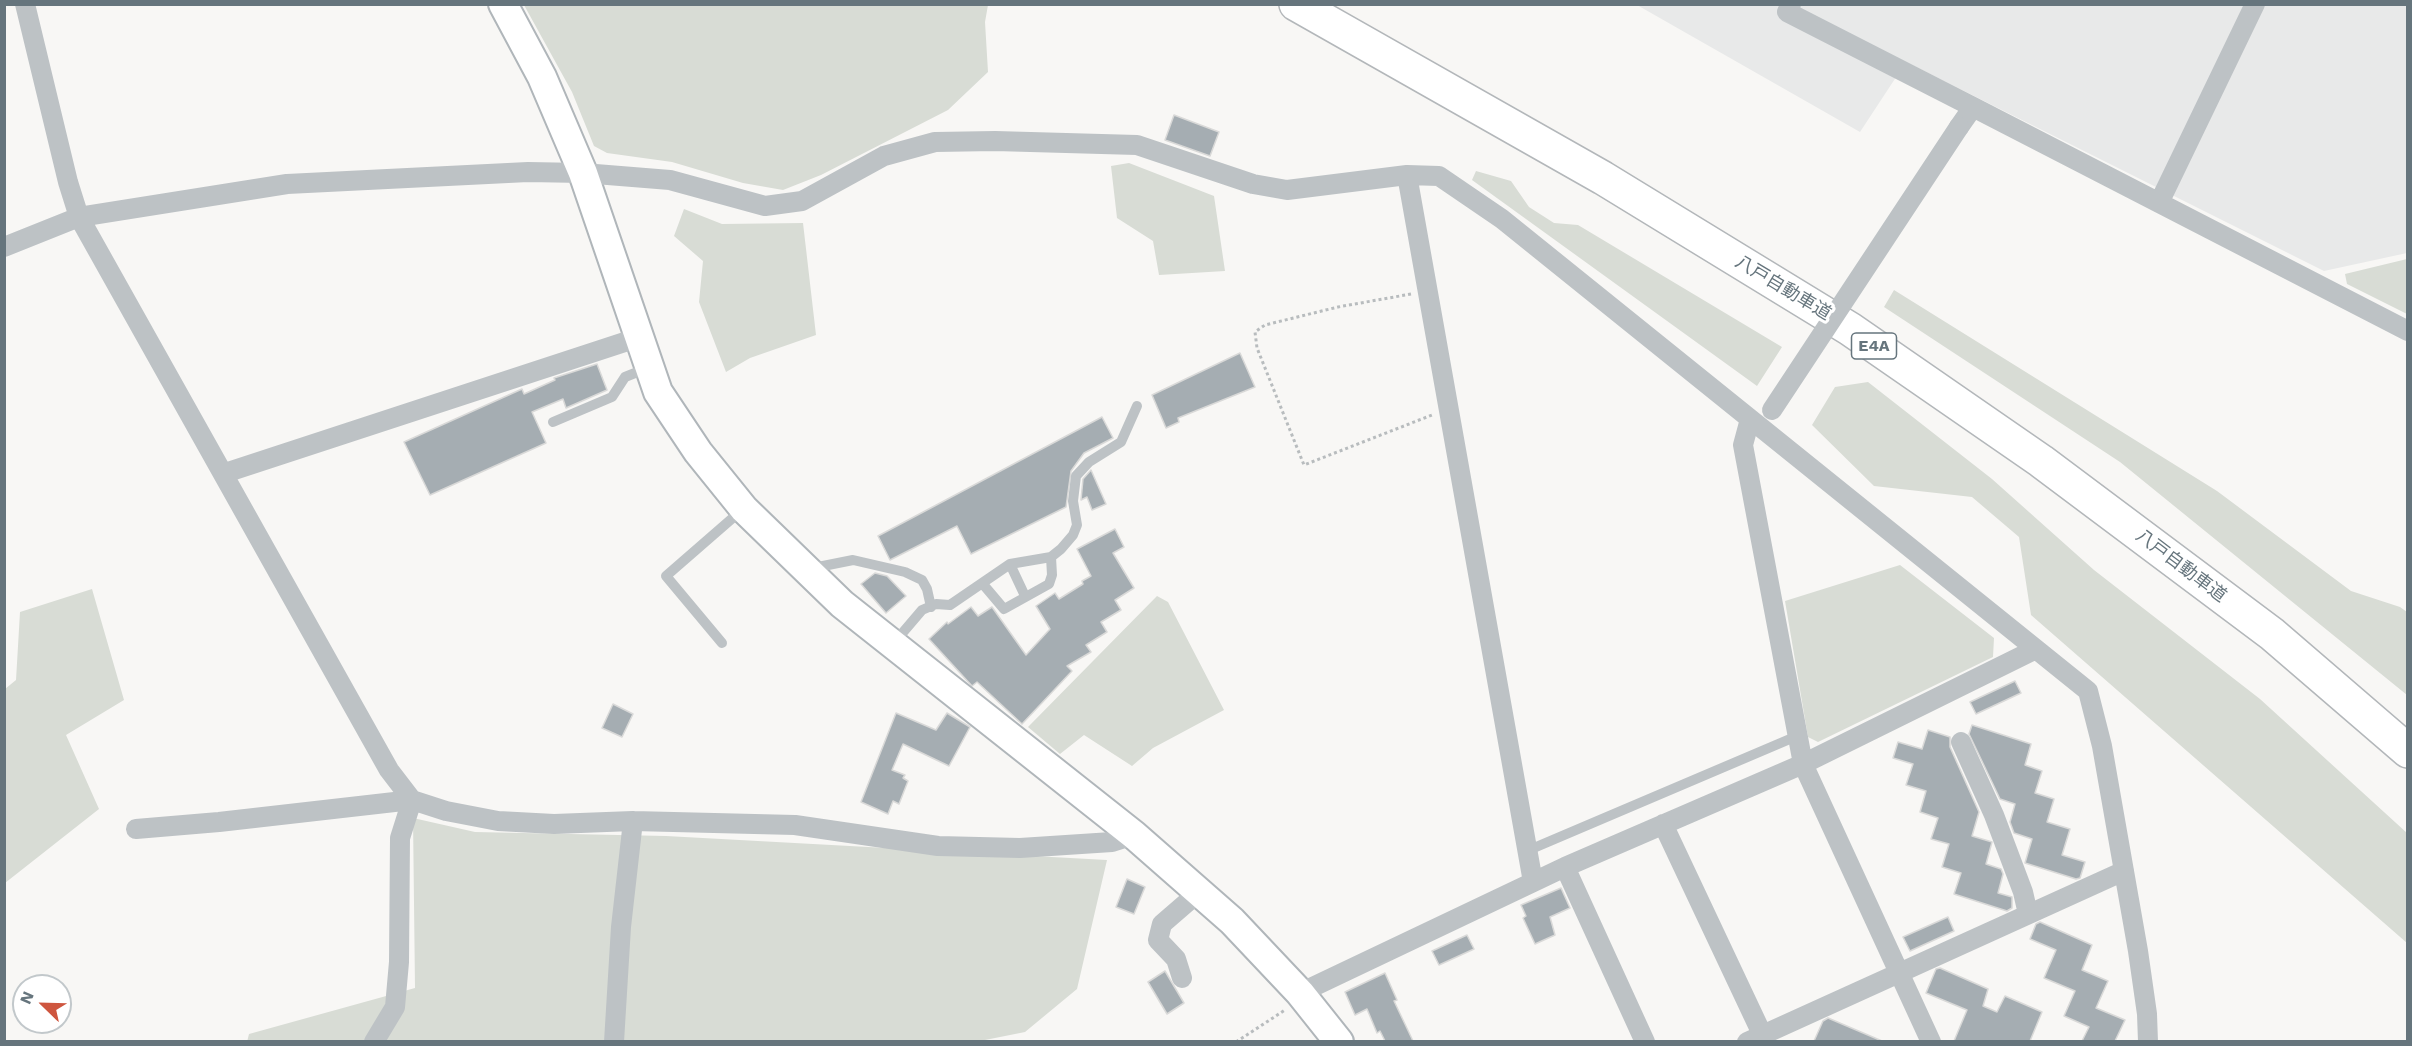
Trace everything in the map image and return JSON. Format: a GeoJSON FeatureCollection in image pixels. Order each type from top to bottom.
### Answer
{"type":"FeatureCollection","features":[{"type":"Feature","properties":{"kind":"highway","name":"八戸自動車道"},"geometry":{"type":"LineString","coordinates":[[1296,4],[1603,178],[1850,329],[2041,461],[2262,627],[2408,751]]}},
{"type":"Feature","properties":{"kind":"street"},"geometry":{"type":"LineString","coordinates":[[25,4],[68,183],[79,217],[225,473],[389,770],[412,800]]}},
{"type":"Feature","properties":{"kind":"street"},"geometry":{"type":"LineString","coordinates":[[503,4],[542,77],[583,173],[658,392],[698,452],[744,509],[842,604],[1134,835],[1232,921],[1300,993],[1339,1041]]}},
{"type":"Feature","properties":{"kind":"street"},"geometry":{"type":"LineString","coordinates":[[1791,4],[1787,12],[2408,331]]}},
{"type":"Feature","properties":{"kind":"street"},"geometry":{"type":"LineString","coordinates":[[2159,203],[2254,4]]}},
{"type":"Feature","properties":{"kind":"street"},"geometry":{"type":"LineString","coordinates":[[1931,1041],[1803,764],[1743,445],[1756,423],[1772,410],[1973,107]]}},
{"type":"Feature","properties":{"kind":"street"},"geometry":{"type":"LineString","coordinates":[[4,247],[79,217],[287,184],[528,172],[583,173],[670,180],[765,206],[802,201],[884,156],[935,142],[996,141],[1137,146],[1253,184],[1287,190],[1407,175],[1439,176],[1502,219],[2034,650],[2088,691],[2102,746],[2124,871],[2147,1014],[2148,1041]]}},
{"type":"Feature","properties":{"kind":"street"},"geometry":{"type":"LineString","coordinates":[[1407,175],[1533,882]]}},
{"type":"Feature","properties":{"kind":"street"},"geometry":{"type":"LineString","coordinates":[[225,473],[640,337]]}},
{"type":"Feature","properties":{"kind":"street"},"geometry":{"type":"LineString","coordinates":[[1300,993],[1565,867],[1803,764],[2034,650]]}},
{"type":"Feature","properties":{"kind":"street"},"geometry":{"type":"LineString","coordinates":[[1961,742],[1994,815],[2024,892],[2028,914]]}},
{"type":"Feature","properties":{"kind":"street"},"geometry":{"type":"LineString","coordinates":[[374,1041],[382,1033],[395,1007],[399,962],[400,838],[412,800]]}},
{"type":"Feature","properties":{"kind":"street"},"geometry":{"type":"LineString","coordinates":[[136,829],[412,800],[446,811],[498,820],[554,824],[633,821],[795,825],[938,846],[1020,848],[1112,842],[1134,835]]}},
{"type":"Feature","properties":{"kind":"street"},"geometry":{"type":"LineString","coordinates":[[614,1041],[621,927],[633,821]]}},
{"type":"Feature","properties":{"kind":"street"},"geometry":{"type":"LineString","coordinates":[[1664,824],[1755,1038],[2124,871]]}},
{"type":"Feature","properties":{"kind":"street"},"geometry":{"type":"LineString","coordinates":[[1565,867],[1645,1041]]}},
{"type":"Feature","properties":{"kind":"street"},"geometry":{"type":"LineString","coordinates":[[1182,978],[1176,959],[1158,940],[1162,924],[1199,892]]}},
{"type":"Feature","properties":{"kind":"lane"},"geometry":{"type":"LineString","coordinates":[[553,422],[612,397],[625,377],[650,367]]}},
{"type":"Feature","properties":{"kind":"lane"},"geometry":{"type":"LineString","coordinates":[[893,644],[922,610],[950,605],[1010,564],[1052,557],[1073,535],[1077,525],[1073,501],[1076,476],[1089,462],[1121,442],[1137,406]]}},
{"type":"Feature","properties":{"kind":"lane"},"geometry":{"type":"LineString","coordinates":[[722,643],[666,576],[744,509]]}},
{"type":"Feature","properties":{"kind":"lane"},"geometry":{"type":"LineString","coordinates":[[982,583],[1004,609],[1049,584],[1052,575],[1052,557]]}},
{"type":"Feature","properties":{"kind":"lane"},"geometry":{"type":"LineString","coordinates":[[806,570],[853,560],[905,572],[922,580],[927,589],[931,607]]}},
{"type":"Feature","properties":{"kind":"lane"},"geometry":{"type":"LineString","coordinates":[[1010,564],[1025,596]]}},
{"type":"Feature","properties":{"kind":"lane"},"geometry":{"type":"LineString","coordinates":[[1529,850],[1797,736]]}},
{"type":"Feature","properties":{"kind":"path"},"geometry":{"type":"LineString","coordinates":[[1426,291],[1338,307],[1265,325],[1255,332],[1257,348],[1304,465],[1448,409]]}},
{"type":"Feature","properties":{"kind":"path"},"geometry":{"type":"LineString","coordinates":[[1236,1041],[1283,1013],[1300,993]]}},
{"type":"Feature","properties":{"kind":"shaded area"},"geometry":{"type":"Polygon","coordinates":[[[524,5],[988,5],[985,22],[988,72],[948,110],[821,175],[783,190],[743,183],[672,162],[607,153],[594,146],[572,92],[524,5]]]}},
{"type":"Feature","properties":{"kind":"shaded area"},"geometry":{"type":"Polygon","coordinates":[[[1637,5],[2407,5],[2407,253],[2324,271],[1906,62],[1860,132],[1637,5]]]}},
{"type":"Feature","properties":{"kind":"shaded area"},"geometry":{"type":"Polygon","coordinates":[[[1129,163],[1214,196],[1225,271],[1159,275],[1153,241],[1117,218],[1111,166],[1129,163]]]}},
{"type":"Feature","properties":{"kind":"shaded area"},"geometry":{"type":"Polygon","coordinates":[[[1476,171],[1511,181],[1529,207],[1554,223],[1578,225],[1782,347],[1757,386],[1472,180],[1476,171]]]}},
{"type":"Feature","properties":{"kind":"shaded area"},"geometry":{"type":"Polygon","coordinates":[[[684,209],[722,224],[803,223],[816,335],[750,358],[726,372],[699,302],[703,261],[674,236],[684,209]]]}},
{"type":"Feature","properties":{"kind":"shaded area"},"geometry":{"type":"Polygon","coordinates":[[[2407,259],[2407,314],[2347,284],[2345,274],[2407,259]]]}},
{"type":"Feature","properties":{"kind":"shaded area"},"geometry":{"type":"Polygon","coordinates":[[[1894,290],[2217,491],[2351,591],[2400,607],[2407,612],[2407,695],[2120,462],[1884,307],[1894,290]]]}},
{"type":"Feature","properties":{"kind":"shaded area"},"geometry":{"type":"Polygon","coordinates":[[[1868,382],[1992,479],[2094,570],[2260,699],[2407,833],[2407,943],[2031,615],[2019,537],[1972,497],[1874,486],[1812,425],[1835,387],[1868,382]]]}},
{"type":"Feature","properties":{"kind":"shaded area"},"geometry":{"type":"Polygon","coordinates":[[[1900,565],[1994,638],[1993,657],[1818,742],[1808,737],[1785,601],[1900,565]]]}},
{"type":"Feature","properties":{"kind":"shaded area"},"geometry":{"type":"Polygon","coordinates":[[[92,589],[124,700],[66,735],[99,809],[5,883],[5,689],[16,680],[20,612],[92,589]]]}},
{"type":"Feature","properties":{"kind":"shaded area"},"geometry":{"type":"Polygon","coordinates":[[[1157,596],[1168,602],[1224,710],[1153,748],[1132,766],[1084,735],[1060,754],[1028,727],[1157,596]]]}},
{"type":"Feature","properties":{"kind":"shaded area"},"geometry":{"type":"Polygon","coordinates":[[[413,818],[475,832],[666,836],[1107,860],[1077,989],[1025,1032],[975,1042],[247,1042],[249,1034],[415,988],[413,818]]]}},
{"type":"Feature","properties":{"kind":"building"},"geometry":{"type":"Polygon","coordinates":[[[1174,115],[1219,132],[1210,156],[1165,140],[1174,115]]]}},
{"type":"Feature","properties":{"kind":"building"},"geometry":{"type":"Polygon","coordinates":[[[1240,353],[1255,387],[1178,418],[1179,422],[1166,428],[1152,395],[1240,353]]]}},
{"type":"Feature","properties":{"kind":"building"},"geometry":{"type":"Polygon","coordinates":[[[597,364],[607,390],[566,408],[563,399],[532,412],[546,443],[430,495],[404,442],[522,389],[524,394],[555,380],[554,378],[597,364]]]}},
{"type":"Feature","properties":{"kind":"building"},"geometry":{"type":"Polygon","coordinates":[[[1102,417],[1113,438],[1084,453],[1071,471],[1066,507],[971,554],[957,526],[890,560],[878,536],[1102,417]]]}},
{"type":"Feature","properties":{"kind":"building"},"geometry":{"type":"Polygon","coordinates":[[[1091,470],[1106,504],[1092,510],[1087,497],[1081,500],[1083,479],[1091,470]]]}},
{"type":"Feature","properties":{"kind":"building"},"geometry":{"type":"Polygon","coordinates":[[[1115,529],[1124,547],[1113,553],[1134,588],[1115,600],[1121,610],[1101,622],[1107,632],[1086,645],[1091,652],[1067,666],[1072,671],[1022,724],[977,682],[972,686],[929,639],[947,622],[948,624],[971,607],[978,616],[992,607],[1026,655],[1050,629],[1036,606],[1055,593],[1059,599],[1083,584],[1082,581],[1091,576],[1077,549],[1115,529]]]}},
{"type":"Feature","properties":{"kind":"building"},"geometry":{"type":"Polygon","coordinates":[[[875,573],[887,576],[906,596],[886,613],[861,584],[875,573]]]}},
{"type":"Feature","properties":{"kind":"building"},"geometry":{"type":"Polygon","coordinates":[[[2015,681],[2021,693],[1976,714],[1970,702],[2015,681]]]}},
{"type":"Feature","properties":{"kind":"building"},"geometry":{"type":"Polygon","coordinates":[[[613,704],[633,714],[622,737],[602,728],[613,704]]]}},
{"type":"Feature","properties":{"kind":"building"},"geometry":{"type":"Polygon","coordinates":[[[896,713],[936,730],[947,713],[970,727],[949,766],[903,744],[892,770],[905,775],[903,778],[908,781],[899,804],[893,801],[888,814],[861,802],[896,713]]]}},
{"type":"Feature","properties":{"kind":"building"},"geometry":{"type":"Polygon","coordinates":[[[1972,725],[2031,744],[2025,765],[2042,771],[2035,793],[2054,799],[2047,822],[2070,829],[2062,855],[2085,862],[2080,878],[2076,879],[2025,863],[2032,839],[2014,833],[2010,822],[2015,804],[2000,799],[1969,734],[1972,725]]]}},
{"type":"Feature","properties":{"kind":"building"},"geometry":{"type":"Polygon","coordinates":[[[1928,730],[1950,737],[1950,747],[1979,812],[1972,836],[1992,842],[1986,864],[2001,869],[2003,874],[1998,893],[2012,897],[2012,908],[2007,911],[1954,894],[1961,873],[1942,867],[1949,844],[1931,839],[1938,818],[1920,812],[1926,791],[1906,785],[1913,764],[1893,758],[1898,742],[1922,749],[1928,730]]]}},
{"type":"Feature","properties":{"kind":"building"},"geometry":{"type":"Polygon","coordinates":[[[1127,879],[1145,887],[1134,914],[1116,907],[1127,879]]]}},
{"type":"Feature","properties":{"kind":"building"},"geometry":{"type":"Polygon","coordinates":[[[1561,888],[1570,908],[1550,917],[1555,935],[1535,944],[1523,918],[1526,916],[1521,905],[1561,888]]]}},
{"type":"Feature","properties":{"kind":"building"},"geometry":{"type":"Polygon","coordinates":[[[1948,917],[1954,931],[1910,951],[1903,937],[1948,917]]]}},
{"type":"Feature","properties":{"kind":"building"},"geometry":{"type":"Polygon","coordinates":[[[2040,922],[2092,945],[2082,970],[2108,981],[2096,1008],[2125,1020],[2115,1041],[2082,1041],[2089,1027],[2064,1016],[2075,991],[2044,978],[2056,950],[2030,939],[2036,924],[2040,922]]]}},
{"type":"Feature","properties":{"kind":"building"},"geometry":{"type":"Polygon","coordinates":[[[1467,935],[1474,949],[1439,965],[1432,951],[1467,935]]]}},
{"type":"Feature","properties":{"kind":"building"},"geometry":{"type":"Polygon","coordinates":[[[1940,968],[1988,989],[1983,1006],[1997,1012],[2005,996],[2042,1012],[2030,1041],[1954,1041],[1967,1010],[1926,993],[1936,969],[1940,968]]]}},
{"type":"Feature","properties":{"kind":"building"},"geometry":{"type":"Polygon","coordinates":[[[1165,971],[1184,1003],[1167,1014],[1148,982],[1165,971]]]}},
{"type":"Feature","properties":{"kind":"building"},"geometry":{"type":"Polygon","coordinates":[[[1385,973],[1397,1000],[1394,1001],[1413,1041],[1385,1041],[1380,1031],[1377,1033],[1367,1009],[1355,1015],[1345,992],[1385,973]]]}},
{"type":"Feature","properties":{"kind":"building"},"geometry":{"type":"Polygon","coordinates":[[[1828,1018],[1882,1041],[1814,1041],[1823,1021],[1828,1018]]]}}]}
